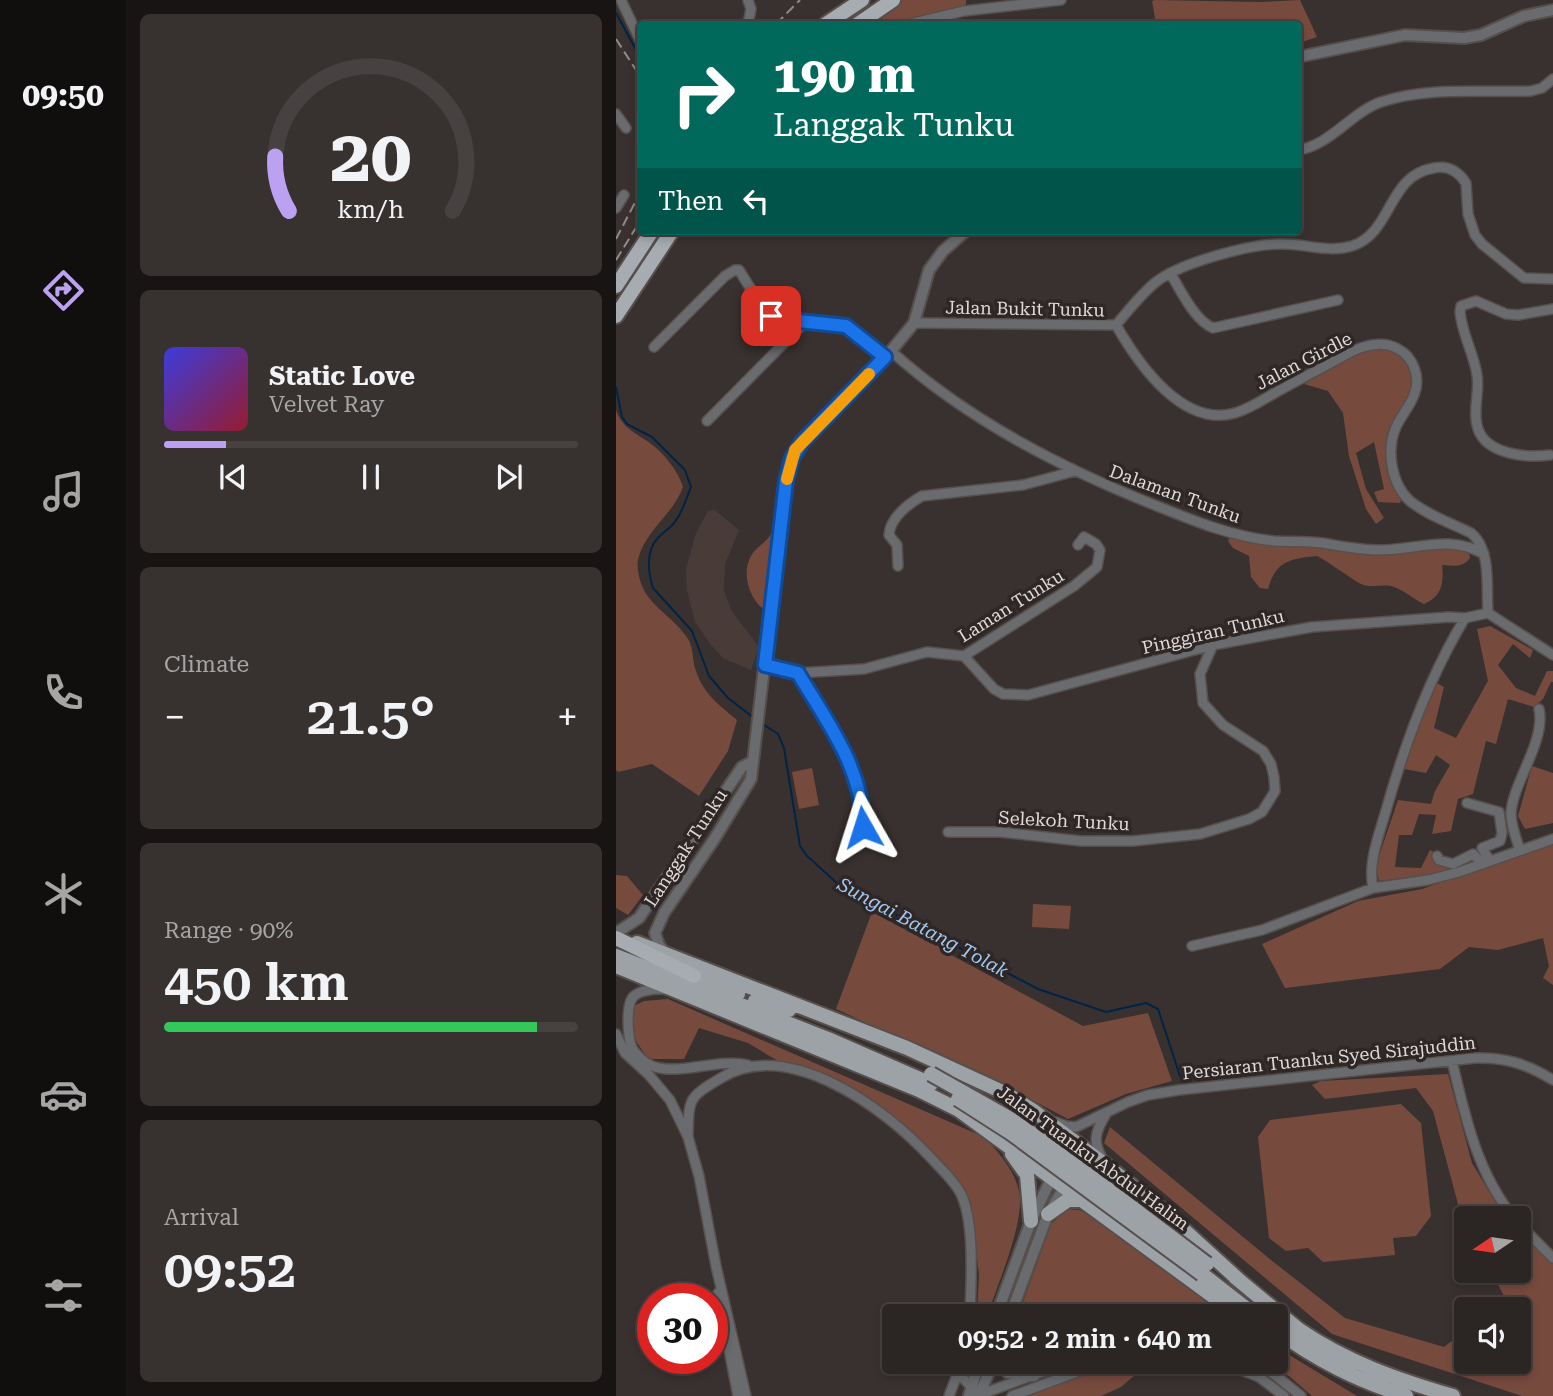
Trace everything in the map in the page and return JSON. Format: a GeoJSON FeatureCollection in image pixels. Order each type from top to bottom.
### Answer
{"type":"FeatureCollection","features":[{"type":"Feature","properties":{"kind":"highway"},"geometry":{"type":"LineString","coordinates":[[830,21],[862,0]]}},
{"type":"Feature","properties":{"kind":"highway"},"geometry":{"type":"LineString","coordinates":[[862,21],[892,0]]}},
{"type":"Feature","properties":{"kind":"highway"},"geometry":{"type":"LineString","coordinates":[[616,286],[649,235]]}},
{"type":"Feature","properties":{"kind":"highway"},"geometry":{"type":"LineString","coordinates":[[616,316],[671,235]]}},
{"type":"Feature","properties":{"kind":"highway"},"geometry":{"type":"LineString","coordinates":[[616,935],[694,976]]}},
{"type":"Feature","properties":{"kind":"main road","name":"Jalan Tuanku Abdul Halim"},"geometry":{"type":"LineString","coordinates":[[616,935],[907,1048],[1007,1094],[1032,1116],[1107,1166],[1241,1282]]}},
{"type":"Feature","properties":{"kind":"main road","name":"Jalan Tuanku Abdul Halim"},"geometry":{"type":"LineString","coordinates":[[616,946],[694,976],[907,1074],[931,1079]]}},
{"type":"Feature","properties":{"kind":"main road","name":"Jalan Tuanku Abdul Halim"},"geometry":{"type":"LineString","coordinates":[[616,956],[749,1002],[931,1079],[1204,1269],[1304,1334],[1347,1360],[1453,1396]]}},
{"type":"Feature","properties":{"kind":"main road"},"geometry":{"type":"LineString","coordinates":[[616,966],[919,1090],[959,1110],[1224,1304]]}},
{"type":"Feature","properties":{"kind":"main road"},"geometry":{"type":"LineString","coordinates":[[749,1002],[790,1010],[890,1045],[907,1048]]}},
{"type":"Feature","properties":{"kind":"main road"},"geometry":{"type":"LineString","coordinates":[[757,1025],[907,1074]]}},
{"type":"Feature","properties":{"kind":"main road"},"geometry":{"type":"LineString","coordinates":[[1011,1146],[1026,1151],[1039,1144],[1032,1116]]}},
{"type":"Feature","properties":{"kind":"main road"},"geometry":{"type":"LineString","coordinates":[[1032,1116],[1066,1147],[1072,1164],[1065,1186]]}},
{"type":"Feature","properties":{"kind":"main road"},"geometry":{"type":"LineString","coordinates":[[989,1130],[1024,1168],[1030,1191],[1031,1221]]}},
{"type":"Feature","properties":{"kind":"main road"},"geometry":{"type":"LineString","coordinates":[[1052,1177],[1072,1164],[1089,1165],[1304,1334]]}},
{"type":"Feature","properties":{"kind":"main road"},"geometry":{"type":"LineString","coordinates":[[1100,1213],[1092,1194],[1094,1188],[1100,1181],[1115,1184]]}},
{"type":"Feature","properties":{"kind":"main road"},"geometry":{"type":"LineString","coordinates":[[1048,1214],[1068,1200],[1084,1200]]}},
{"type":"Feature","properties":{"kind":"main road","name":"Jalan Tuanku Abdul Halim"},"geometry":{"type":"LineString","coordinates":[[1204,1269],[1243,1304]]}},
{"type":"Feature","properties":{"kind":"main road"},"geometry":{"type":"LineString","coordinates":[[1288,1339],[1307,1353]]}},
{"type":"Feature","properties":{"kind":"main road"},"geometry":{"type":"LineString","coordinates":[[1288,1343],[1361,1381],[1406,1396]]}},
{"type":"Feature","properties":{"kind":"street"},"geometry":{"type":"LineString","coordinates":[[621,0],[637,34]]}},
{"type":"Feature","properties":{"kind":"street"},"geometry":{"type":"LineString","coordinates":[[748,0],[751,9],[749,21]]}},
{"type":"Feature","properties":{"kind":"street"},"geometry":{"type":"LineString","coordinates":[[923,21],[977,9],[1060,0]]}},
{"type":"Feature","properties":{"kind":"street"},"geometry":{"type":"LineString","coordinates":[[1302,56],[1405,34],[1464,38],[1481,35],[1524,16],[1553,10]]}},
{"type":"Feature","properties":{"kind":"street"},"geometry":{"type":"LineString","coordinates":[[1302,149],[1312,146],[1380,103],[1440,92],[1531,91],[1542,88],[1553,79]]}},
{"type":"Feature","properties":{"kind":"street"},"geometry":{"type":"LineString","coordinates":[[616,114],[626,128]]}},
{"type":"Feature","properties":{"kind":"street","name":"Jalan Bukit Tunku"},"geometry":{"type":"LineString","coordinates":[[914,323],[1116,325],[1155,282],[1192,264],[1266,245],[1286,244],[1326,249],[1352,246],[1371,233],[1409,178],[1423,170],[1439,167],[1452,170],[1466,183],[1468,214],[1475,234],[1482,244],[1524,278],[1553,279]]}},
{"type":"Feature","properties":{"kind":"street"},"geometry":{"type":"LineString","coordinates":[[616,208],[624,195]]}},
{"type":"Feature","properties":{"kind":"street","name":"Langgak Tunku"},"geometry":{"type":"LineString","coordinates":[[665,953],[656,939],[656,928],[751,779],[786,481],[792,458],[802,442],[888,354],[914,323],[929,270],[943,251],[961,235]]}},
{"type":"Feature","properties":{"kind":"street","name":"Dalaman Tunku"},"geometry":{"type":"LineString","coordinates":[[654,347],[732,270],[739,270],[771,316],[848,327],[996,427],[1075,471],[1204,524],[1256,538],[1381,550],[1450,543],[1469,546],[1484,554]]}},
{"type":"Feature","properties":{"kind":"street"},"geometry":{"type":"LineString","coordinates":[[1170,273],[1196,314],[1213,328],[1338,300]]}},
{"type":"Feature","properties":{"kind":"street"},"geometry":{"type":"LineString","coordinates":[[1550,455],[1532,457],[1496,447],[1478,430],[1477,376],[1460,312],[1461,306],[1476,301],[1506,314],[1518,315],[1553,309]]}},
{"type":"Feature","properties":{"kind":"street"},"geometry":{"type":"LineString","coordinates":[[707,421],[805,322]]}},
{"type":"Feature","properties":{"kind":"street","name":"Jalan Girdle"},"geometry":{"type":"LineString","coordinates":[[1116,325],[1131,349],[1164,389],[1191,410],[1218,415],[1244,410],[1353,351],[1383,344],[1401,350],[1414,367],[1417,382],[1415,394],[1395,429],[1391,450],[1398,486],[1409,500],[1424,511],[1471,533],[1479,541],[1484,554]]}},
{"type":"Feature","properties":{"kind":"street"},"geometry":{"type":"LineString","coordinates":[[898,566],[897,545],[889,535],[889,528],[911,502],[922,496],[1023,485],[1075,471]]}},
{"type":"Feature","properties":{"kind":"street","name":"Laman Tunku"},"geometry":{"type":"LineString","coordinates":[[765,665],[798,673],[864,669],[928,652],[964,656],[1073,586],[1097,567],[1100,550],[1096,544],[1084,537],[1078,545]]}},
{"type":"Feature","properties":{"kind":"street"},"geometry":{"type":"LineString","coordinates":[[1484,554],[1488,612],[1553,655]]}},
{"type":"Feature","properties":{"kind":"street","name":"Pinggiran Tunku"},"geometry":{"type":"LineString","coordinates":[[964,656],[994,689],[1003,695],[1028,695],[1213,645],[1312,627],[1465,618],[1488,612]]}},
{"type":"Feature","properties":{"kind":"street"},"geometry":{"type":"LineString","coordinates":[[1373,888],[1373,859],[1401,758],[1434,675],[1465,618]]}},
{"type":"Feature","properties":{"kind":"street","name":"Selekoh Tunku"},"geometry":{"type":"LineString","coordinates":[[948,832],[1000,832],[1081,841],[1133,841],[1200,834],[1249,819],[1262,812],[1275,791],[1271,764],[1263,751],[1223,724],[1203,703],[1200,674],[1213,645]]}},
{"type":"Feature","properties":{"kind":"street"},"geometry":{"type":"LineString","coordinates":[[798,673],[830,721],[854,774],[863,810],[859,844]]}},
{"type":"Feature","properties":{"kind":"street"},"geometry":{"type":"LineString","coordinates":[[1520,850],[1511,813],[1536,740],[1541,718],[1539,709]]}},
{"type":"Feature","properties":{"kind":"street","name":"Langgak Tunku"},"geometry":{"type":"LineString","coordinates":[[616,935],[639,918],[742,767],[752,762]]}},
{"type":"Feature","properties":{"kind":"street"},"geometry":{"type":"LineString","coordinates":[[1437,856],[1439,860],[1453,864],[1500,841],[1502,833],[1499,812],[1467,803]]}},
{"type":"Feature","properties":{"kind":"street"},"geometry":{"type":"LineString","coordinates":[[1192,946],[1262,930],[1373,888],[1428,880],[1553,839]]}},
{"type":"Feature","properties":{"kind":"street"},"geometry":{"type":"LineString","coordinates":[[1482,848],[1486,862]]}},
{"type":"Feature","properties":{"kind":"street"},"geometry":{"type":"LineString","coordinates":[[1473,854],[1486,862]]}},
{"type":"Feature","properties":{"kind":"street"},"geometry":{"type":"LineString","coordinates":[[670,989],[640,993],[634,996],[629,1006],[632,1048],[645,1062],[668,1068],[731,1062],[780,1065],[821,1079],[868,1101],[910,1135],[945,1172],[961,1194],[967,1219],[970,1304]]}},
{"type":"Feature","properties":{"kind":"street"},"geometry":{"type":"LineString","coordinates":[[616,1034],[625,1053],[670,1100],[688,1137],[699,1176],[716,1266],[746,1396]]}},
{"type":"Feature","properties":{"kind":"street","name":"Persiaran Tuanku Syed Sirajuddin"},"geometry":{"type":"LineString","coordinates":[[1032,1116],[1072,1128],[1148,1095],[1496,1057],[1518,1061],[1553,1080]]}},
{"type":"Feature","properties":{"kind":"street"},"geometry":{"type":"LineString","coordinates":[[1452,1061],[1478,1158],[1504,1206]]}},
{"type":"Feature","properties":{"kind":"street"},"geometry":{"type":"LineString","coordinates":[[688,1137],[690,1101],[704,1088],[733,1070],[751,1065]]}},
{"type":"Feature","properties":{"kind":"street"},"geometry":{"type":"LineString","coordinates":[[1107,1112],[1097,1128],[1095,1138],[1098,1151],[1107,1166]]}},
{"type":"Feature","properties":{"kind":"street"},"geometry":{"type":"LineString","coordinates":[[1000,1304],[1031,1221],[1052,1177]]}},
{"type":"Feature","properties":{"kind":"street"},"geometry":{"type":"LineString","coordinates":[[1014,1304],[1048,1214],[1065,1186]]}},
{"type":"Feature","properties":{"kind":"street"},"geometry":{"type":"LineString","coordinates":[[1531,1236],[1553,1258]]}},
{"type":"Feature","properties":{"kind":"street"},"geometry":{"type":"LineString","coordinates":[[716,1266],[718,1303],[738,1396]]}},
{"type":"Feature","properties":{"kind":"street"},"geometry":{"type":"LineString","coordinates":[[949,1396],[958,1374]]}},
{"type":"Feature","properties":{"kind":"street"},"geometry":{"type":"LineString","coordinates":[[963,1374],[975,1393]]}},
{"type":"Feature","properties":{"kind":"street"},"geometry":{"type":"LineString","coordinates":[[975,1393],[977,1374]]}},
{"type":"Feature","properties":{"kind":"street"},"geometry":{"type":"LineString","coordinates":[[975,1393],[986,1374]]}},
{"type":"Feature","properties":{"kind":"street"},"geometry":{"type":"LineString","coordinates":[[1017,1374],[1034,1376]]}},
{"type":"Feature","properties":{"kind":"street"},"geometry":{"type":"LineString","coordinates":[[975,1393],[1039,1374]]}},
{"type":"Feature","properties":{"kind":"street"},"geometry":{"type":"LineString","coordinates":[[1012,1396],[1072,1374]]}},
{"type":"Feature","properties":{"kind":"street"},"geometry":{"type":"LineString","coordinates":[[1251,1374],[1284,1396]]}},
{"type":"Feature","properties":{"kind":"street"},"geometry":{"type":"LineString","coordinates":[[1274,1374],[1301,1396]]}},
{"type":"Feature","properties":{"kind":"street"},"geometry":{"type":"LineString","coordinates":[[1361,1381],[1372,1391],[1384,1396]]}},
{"type":"Feature","properties":{"kind":"shaded area"},"geometry":{"type":"Polygon","coordinates":[[[902,0],[966,0],[966,7],[906,21],[871,21],[902,0]]]}},
{"type":"Feature","properties":{"kind":"shaded area"},"geometry":{"type":"Polygon","coordinates":[[[1300,0],[1317,37],[1302,42],[1302,21],[1155,21],[1152,1],[1300,0]]]}},
{"type":"Feature","properties":{"kind":"shaded area"},"geometry":{"type":"Polygon","coordinates":[[[1382,348],[1396,351],[1408,362],[1414,382],[1389,436],[1402,497],[1400,503],[1378,502],[1374,492],[1384,489],[1374,442],[1356,453],[1366,489],[1384,518],[1376,524],[1366,509],[1349,456],[1343,413],[1328,391],[1304,384],[1354,354],[1382,348]]]}},
{"type":"Feature","properties":{"kind":"shaded area"},"geometry":{"type":"Polygon","coordinates":[[[616,410],[627,428],[663,455],[683,487],[673,506],[642,549],[638,566],[642,586],[653,603],[688,639],[696,671],[707,692],[737,720],[728,751],[699,796],[652,764],[618,772],[616,770],[616,410]]]}},
{"type":"Feature","properties":{"kind":"shaded area"},"geometry":{"type":"Polygon","coordinates":[[[715,510],[739,530],[725,564],[724,590],[731,610],[759,647],[751,670],[723,658],[711,645],[695,622],[687,591],[686,569],[696,533],[708,511],[715,510]]]}},
{"type":"Feature","properties":{"kind":"shaded area"},"geometry":{"type":"Polygon","coordinates":[[[772,532],[777,533],[770,613],[753,597],[747,581],[747,565],[752,554],[772,532]]]}},
{"type":"Feature","properties":{"kind":"shaded area"},"geometry":{"type":"Polygon","coordinates":[[[1231,534],[1369,554],[1455,546],[1469,553],[1470,558],[1461,565],[1442,565],[1443,578],[1438,593],[1424,604],[1391,586],[1363,585],[1317,556],[1285,563],[1275,572],[1268,589],[1260,588],[1251,577],[1249,556],[1233,548],[1228,541],[1231,534]]]}},
{"type":"Feature","properties":{"kind":"shaded area"},"geometry":{"type":"Polygon","coordinates":[[[1490,626],[1533,650],[1530,658],[1513,644],[1498,665],[1516,688],[1535,696],[1547,671],[1553,671],[1553,682],[1543,699],[1534,707],[1508,699],[1496,744],[1486,741],[1473,794],[1458,799],[1451,831],[1432,834],[1436,815],[1419,814],[1412,835],[1399,835],[1395,867],[1421,868],[1430,850],[1460,867],[1445,873],[1379,881],[1376,865],[1398,800],[1431,804],[1450,765],[1436,755],[1426,773],[1404,769],[1435,682],[1444,687],[1434,728],[1456,738],[1488,681],[1477,629],[1490,626]]]}},
{"type":"Feature","properties":{"kind":"shaded area"},"geometry":{"type":"Polygon","coordinates":[[[1532,766],[1553,773],[1553,823],[1525,829],[1518,816],[1532,766]]]}},
{"type":"Feature","properties":{"kind":"shaded area"},"geometry":{"type":"Polygon","coordinates":[[[812,768],[819,805],[799,809],[792,772],[812,768]]]}},
{"type":"Feature","properties":{"kind":"shaded area"},"geometry":{"type":"Polygon","coordinates":[[[1553,842],[1553,985],[1543,978],[1549,966],[1543,938],[1498,950],[1469,947],[1440,969],[1285,988],[1262,944],[1358,901],[1422,889],[1553,842]]]}},
{"type":"Feature","properties":{"kind":"shaded area"},"geometry":{"type":"Polygon","coordinates":[[[616,875],[627,876],[643,895],[628,915],[616,908],[616,875]]]}},
{"type":"Feature","properties":{"kind":"shaded area"},"geometry":{"type":"Polygon","coordinates":[[[1033,904],[1071,906],[1069,929],[1032,927],[1033,904]]]}},
{"type":"Feature","properties":{"kind":"shaded area"},"geometry":{"type":"Polygon","coordinates":[[[872,912],[930,943],[938,939],[942,950],[1083,1026],[1148,1013],[1172,1081],[1126,1094],[1068,1119],[1019,1093],[836,1009],[872,912]]]}},
{"type":"Feature","properties":{"kind":"shaded area"},"geometry":{"type":"Polygon","coordinates":[[[668,999],[984,1137],[1010,1168],[1019,1191],[1020,1203],[1015,1235],[991,1304],[978,1304],[979,1274],[970,1201],[945,1164],[891,1114],[778,1061],[748,1043],[699,1028],[684,1059],[648,1059],[630,1032],[630,1008],[644,1001],[668,999]]]}},
{"type":"Feature","properties":{"kind":"shaded area"},"geometry":{"type":"Polygon","coordinates":[[[1448,1074],[1472,1163],[1498,1206],[1459,1206],[1433,1111],[1416,1088],[1325,1099],[1312,1085],[1321,1081],[1448,1074]]]}},
{"type":"Feature","properties":{"kind":"shaded area"},"geometry":{"type":"Polygon","coordinates":[[[1401,1104],[1421,1123],[1431,1216],[1416,1236],[1393,1238],[1395,1255],[1323,1262],[1308,1248],[1286,1251],[1269,1238],[1258,1137],[1270,1120],[1401,1104]]]}},
{"type":"Feature","properties":{"kind":"shaded area"},"geometry":{"type":"Polygon","coordinates":[[[1110,1127],[1345,1318],[1444,1347],[1454,1339],[1454,1374],[1332,1334],[1104,1143],[1110,1127]]]}},
{"type":"Feature","properties":{"kind":"shaded area"},"geometry":{"type":"Polygon","coordinates":[[[1067,1209],[1095,1216],[1216,1304],[1022,1304],[1051,1224],[1067,1209]]]}},
{"type":"Feature","properties":{"kind":"shaded area"},"geometry":{"type":"Polygon","coordinates":[[[1531,1245],[1553,1262],[1553,1396],[1522,1396],[1455,1374],[1531,1374],[1531,1297],[1504,1297],[1497,1283],[1531,1283],[1531,1245]]]}},
{"type":"Feature","properties":{"kind":"shaded area"},"geometry":{"type":"Polygon","coordinates":[[[1288,1354],[1357,1396],[1312,1396],[1285,1374],[1288,1374],[1288,1354]]]}},
{"type":"Feature","properties":{"kind":"shaded area"},"geometry":{"type":"Polygon","coordinates":[[[1086,1374],[1136,1374],[1121,1387],[1101,1396],[1028,1396],[1086,1374]]]}},
{"type":"Feature","properties":{"kind":"waterway","name":"Sungai Batang Tolak"},"geometry":{"type":"LineString","coordinates":[[616,13],[637,52]]}},
{"type":"Feature","properties":{"kind":"waterway","name":"Sungai Batang Tolak"},"geometry":{"type":"LineString","coordinates":[[616,387],[622,417],[627,424],[652,437],[685,470],[691,487],[677,519],[653,544],[649,569],[653,588],[692,631],[709,676],[728,698],[754,718]]}},
{"type":"Feature","properties":{"kind":"waterway","name":"Sungai Batang Tolak"},"geometry":{"type":"LineString","coordinates":[[761,723],[778,734],[784,748],[800,846],[807,856],[838,884],[1038,989],[1106,1012],[1146,1003],[1158,1009],[1180,1076]]}},
{"type":"Feature","properties":{"kind":"railway"},"geometry":{"type":"LineString","coordinates":[[779,21],[800,0]]}},
{"type":"Feature","properties":{"kind":"railway"},"geometry":{"type":"LineString","coordinates":[[616,39],[637,73]]}},
{"type":"Feature","properties":{"kind":"railway"},"geometry":{"type":"LineString","coordinates":[[616,239],[637,199]]}},
{"type":"Feature","properties":{"kind":"railway"},"geometry":{"type":"LineString","coordinates":[[616,260],[637,226]]}},
{"type":"Feature","properties":{"kind":"slow traffic"},"geometry":{"type":"LineString","coordinates":[[787,479],[795,450],[869,374]]}},
{"type":"Feature","properties":{"kind":"route"},"geometry":{"type":"LineString","coordinates":[[771,316],[846,326],[885,357],[795,450],[786,481],[765,665],[798,673],[830,721],[854,774],[863,810],[863,827]]}}]}
